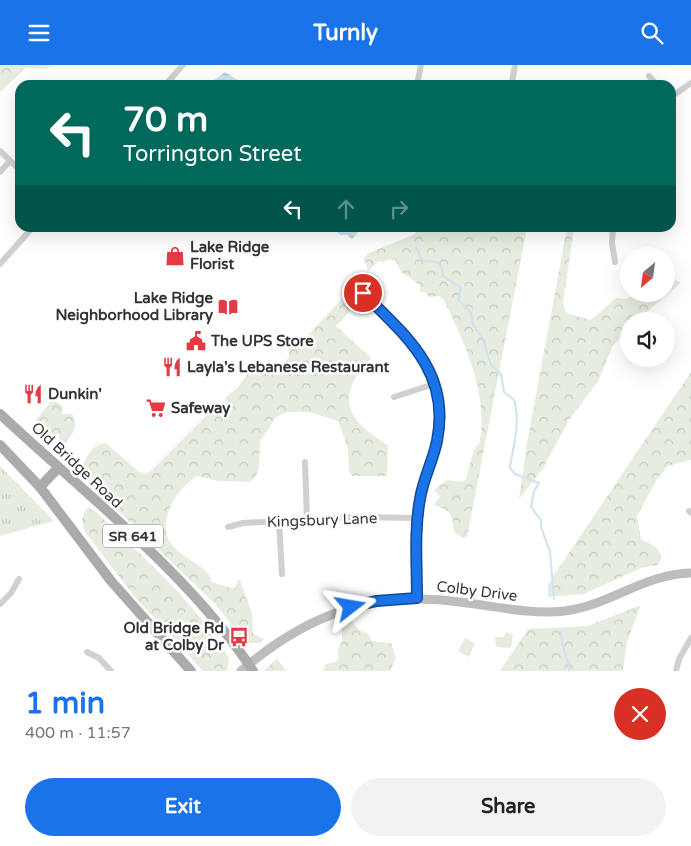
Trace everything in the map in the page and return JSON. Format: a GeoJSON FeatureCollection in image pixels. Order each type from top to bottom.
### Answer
{"type":"FeatureCollection","features":[{"type":"Feature","properties":{"kind":"main road","name":"Old Bridge Road"},"geometry":{"type":"LineString","coordinates":[[0,414],[161,563],[212,617],[247,669]]}},
{"type":"Feature","properties":{"kind":"main road","name":"SR 641"},"geometry":{"type":"LineString","coordinates":[[0,445],[40,487],[111,581],[191,671]]}},
{"type":"Feature","properties":{"kind":"main road"},"geometry":{"type":"LineString","coordinates":[[40,487],[58,468]]}},
{"type":"Feature","properties":{"kind":"street"},"geometry":{"type":"LineString","coordinates":[[170,80],[183,65]]}},
{"type":"Feature","properties":{"kind":"street"},"geometry":{"type":"LineString","coordinates":[[418,80],[421,65]]}},
{"type":"Feature","properties":{"kind":"street"},"geometry":{"type":"LineString","coordinates":[[512,80],[515,65]]}},
{"type":"Feature","properties":{"kind":"street"},"geometry":{"type":"LineString","coordinates":[[649,76],[653,80]]}},
{"type":"Feature","properties":{"kind":"street"},"geometry":{"type":"LineString","coordinates":[[676,94],[691,83]]}},
{"type":"Feature","properties":{"kind":"street"},"geometry":{"type":"LineString","coordinates":[[0,151],[15,166]]}},
{"type":"Feature","properties":{"kind":"street"},"geometry":{"type":"LineString","coordinates":[[0,172],[10,161]]}},
{"type":"Feature","properties":{"kind":"street"},"geometry":{"type":"LineString","coordinates":[[0,264],[29,232]]}},
{"type":"Feature","properties":{"kind":"street"},"geometry":{"type":"LineString","coordinates":[[613,232],[612,243],[615,262]]}},
{"type":"Feature","properties":{"kind":"street"},"geometry":{"type":"LineString","coordinates":[[355,277],[363,293],[420,352],[434,384],[439,409],[438,435],[422,490],[417,518],[417,598]]}},
{"type":"Feature","properties":{"kind":"street"},"geometry":{"type":"LineString","coordinates":[[394,397],[434,384]]}},
{"type":"Feature","properties":{"kind":"street"},"geometry":{"type":"LineString","coordinates":[[305,462],[307,520]]}},
{"type":"Feature","properties":{"kind":"street","name":"Kingsbury Lane"},"geometry":{"type":"LineString","coordinates":[[228,527],[244,523],[355,517],[417,518]]}},
{"type":"Feature","properties":{"kind":"street"},"geometry":{"type":"LineString","coordinates":[[279,521],[282,574]]}},
{"type":"Feature","properties":{"kind":"street","name":"Colby Drive"},"geometry":{"type":"LineString","coordinates":[[247,669],[296,632],[330,614],[376,601],[417,598],[556,612],[586,607],[652,579],[691,573]]}},
{"type":"Feature","properties":{"kind":"street"},"geometry":{"type":"LineString","coordinates":[[0,604],[11,593],[19,579]]}},
{"type":"Feature","properties":{"kind":"street"},"geometry":{"type":"LineString","coordinates":[[676,671],[691,638]]}},
{"type":"Feature","properties":{"kind":"street"},"geometry":{"type":"LineString","coordinates":[[87,652],[99,658],[111,671]]}},
{"type":"Feature","properties":{"kind":"green space"},"geometry":{"type":"Polygon","coordinates":[[[0,65],[53,65],[46,69],[26,68],[0,92],[0,65]]]}},
{"type":"Feature","properties":{"kind":"green space"},"geometry":{"type":"Polygon","coordinates":[[[416,232],[526,232],[467,537],[463,538],[454,532],[450,514],[445,509],[434,505],[440,496],[434,490],[447,480],[462,482],[466,479],[474,449],[479,445],[482,426],[481,408],[478,389],[467,352],[443,299],[439,296],[429,297],[426,293],[420,292],[420,285],[401,272],[396,261],[389,259],[383,262],[379,261],[368,271],[364,258],[369,253],[413,235],[416,232]]]}},
{"type":"Feature","properties":{"kind":"green space"},"geometry":{"type":"Polygon","coordinates":[[[566,232],[573,232],[563,303],[566,313],[591,320],[616,298],[620,298],[620,303],[657,303],[647,312],[620,312],[620,338],[612,347],[599,380],[569,420],[542,470],[519,499],[527,443],[566,232]]]}},
{"type":"Feature","properties":{"kind":"green space"},"geometry":{"type":"Polygon","coordinates":[[[675,279],[681,283],[675,288],[675,279]]]}},
{"type":"Feature","properties":{"kind":"green space"},"geometry":{"type":"Polygon","coordinates":[[[343,284],[360,301],[336,326],[371,358],[359,372],[352,385],[349,396],[350,407],[354,417],[362,426],[388,445],[387,476],[352,476],[349,471],[348,448],[338,421],[309,412],[286,412],[275,418],[260,442],[259,468],[256,476],[250,482],[219,481],[197,476],[179,492],[168,513],[166,528],[168,539],[174,548],[201,567],[208,574],[212,582],[234,589],[238,580],[240,580],[252,614],[253,634],[264,639],[260,643],[249,643],[243,639],[215,604],[82,476],[83,466],[88,455],[96,446],[106,443],[139,472],[145,474],[152,470],[210,412],[217,416],[220,415],[225,407],[226,397],[238,387],[252,367],[263,365],[273,368],[283,365],[289,357],[289,346],[302,342],[346,294],[343,284]]]}},
{"type":"Feature","properties":{"kind":"green space"},"geometry":{"type":"Polygon","coordinates":[[[691,372],[691,460],[667,467],[656,481],[637,516],[641,539],[656,547],[661,554],[661,560],[657,565],[641,568],[584,594],[548,597],[548,585],[554,575],[691,372]]]}},
{"type":"Feature","properties":{"kind":"green space"},"geometry":{"type":"Polygon","coordinates":[[[55,400],[63,407],[62,414],[72,414],[75,423],[72,434],[64,444],[59,441],[59,434],[42,432],[36,420],[51,401],[55,400]]]}},
{"type":"Feature","properties":{"kind":"green space"},"geometry":{"type":"Polygon","coordinates":[[[0,466],[54,521],[0,536],[0,466]]]}},
{"type":"Feature","properties":{"kind":"green space"},"geometry":{"type":"Polygon","coordinates":[[[88,508],[94,510],[148,561],[198,615],[227,655],[229,660],[227,671],[203,671],[134,596],[85,532],[82,520],[85,510],[88,508]]]}},
{"type":"Feature","properties":{"kind":"green space"},"geometry":{"type":"Polygon","coordinates":[[[641,605],[627,642],[623,671],[500,671],[528,629],[588,626],[641,605]]]}},
{"type":"Feature","properties":{"kind":"green space"},"geometry":{"type":"Polygon","coordinates":[[[348,620],[359,630],[368,634],[372,641],[391,643],[396,658],[390,671],[323,671],[326,664],[336,662],[339,658],[337,652],[342,641],[342,622],[348,620]]]}},
{"type":"Feature","properties":{"kind":"green space"},"geometry":{"type":"Polygon","coordinates":[[[506,632],[513,635],[511,648],[496,647],[495,637],[504,637],[506,632]]]}},
{"type":"Feature","properties":{"kind":"green space"},"geometry":{"type":"Polygon","coordinates":[[[465,638],[475,643],[469,657],[458,651],[465,638]]]}},
{"type":"Feature","properties":{"kind":"green space"},"geometry":{"type":"Polygon","coordinates":[[[277,658],[286,671],[264,671],[277,658]]]}},
{"type":"Feature","properties":{"kind":"water"},"geometry":{"type":"Polygon","coordinates":[[[225,72],[238,80],[215,80],[225,72]]]}},
{"type":"Feature","properties":{"kind":"water"},"geometry":{"type":"Polygon","coordinates":[[[337,232],[358,232],[352,239],[347,235],[340,235],[337,232]]]}},
{"type":"Feature","properties":{"kind":"waterway"},"geometry":{"type":"LineString","coordinates":[[416,248],[423,261],[437,262],[442,268],[443,276],[461,288],[458,300],[470,312],[472,323],[483,339],[491,365],[501,374],[504,392],[514,400],[517,425],[510,468],[515,474],[539,483],[534,491],[531,507],[541,520],[541,527],[550,552],[554,599]]}},
{"type":"Feature","properties":{"kind":"waterway"},"geometry":{"type":"LineString","coordinates":[[561,632],[570,671]]}},
{"type":"Feature","properties":{"kind":"place","name":"Lake Ridge Florist"},"geometry":{"type":"Point","coordinates":[175,256]}},
{"type":"Feature","properties":{"kind":"place","name":"Lake Ridge Neighborhood Library"},"geometry":{"type":"Point","coordinates":[228,307]}},
{"type":"Feature","properties":{"kind":"place","name":"The UPS Store"},"geometry":{"type":"Point","coordinates":[196,341]}},
{"type":"Feature","properties":{"kind":"place","name":"Layla's Lebanese Restaurant"},"geometry":{"type":"Point","coordinates":[172,367]}},
{"type":"Feature","properties":{"kind":"place","name":"Dunkin'"},"geometry":{"type":"Point","coordinates":[33,394]}},
{"type":"Feature","properties":{"kind":"place","name":"Safeway"},"geometry":{"type":"Point","coordinates":[156,408]}},
{"type":"Feature","properties":{"kind":"place","name":"Old Bridge Rd at Colby Dr"},"geometry":{"type":"Point","coordinates":[239,637]}},
{"type":"Feature","properties":{"kind":"route"},"geometry":{"type":"LineString","coordinates":[[351,607],[394,598],[417,598],[418,509],[424,481],[437,442],[440,422],[434,384],[420,352],[410,339],[363,293]]}}]}
